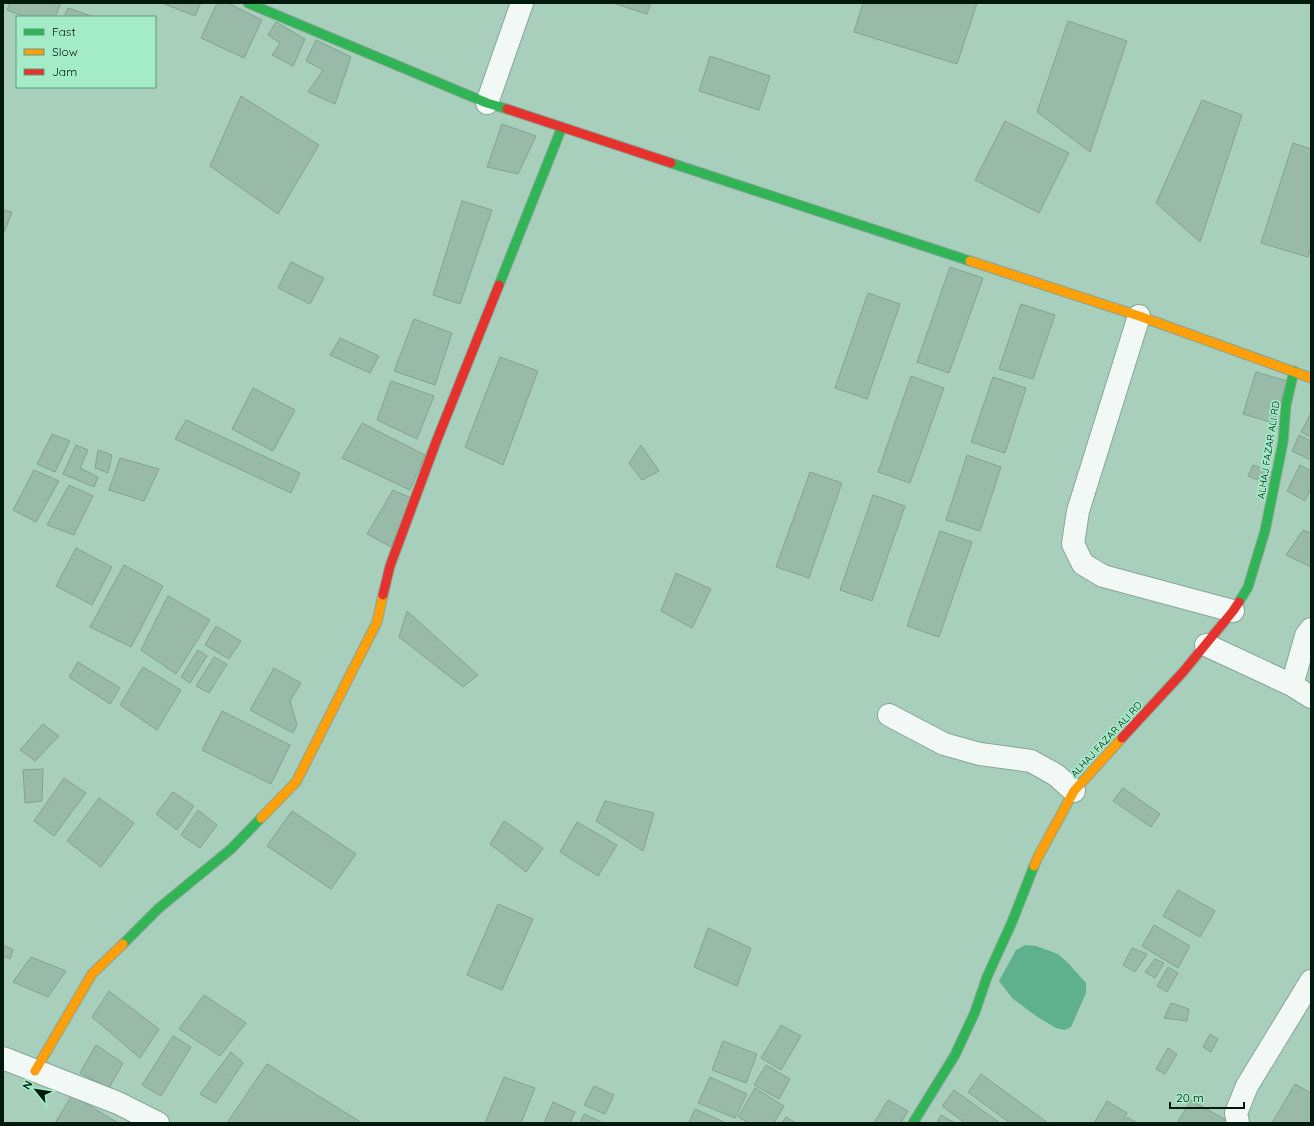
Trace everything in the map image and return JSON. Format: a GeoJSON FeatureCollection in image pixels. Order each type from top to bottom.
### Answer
{"type":"FeatureCollection","features":[{"type":"Feature","properties":{"kind":"street"},"geometry":{"type":"LineString","coordinates":[[248,3],[487,103],[1139,316],[1311,378]]}},
{"type":"Feature","properties":{"kind":"street"},"geometry":{"type":"LineString","coordinates":[[487,103],[522,3]]}},
{"type":"Feature","properties":{"kind":"street"},"geometry":{"type":"LineString","coordinates":[[35,1071],[92,974],[159,908],[231,849],[296,782],[377,622],[390,566],[436,442],[562,127]]}},
{"type":"Feature","properties":{"kind":"street"},"geometry":{"type":"LineString","coordinates":[[1139,316],[1078,511],[1073,544],[1083,564],[1103,576],[1233,611]]}},
{"type":"Feature","properties":{"kind":"street","name":"ALHAJ FAZAR ALI RD"},"geometry":{"type":"LineString","coordinates":[[913,1123],[955,1055],[975,1012],[987,977],[1012,922],[1038,857],[1074,791],[1183,672],[1233,611],[1248,587],[1265,531],[1283,442],[1286,405],[1294,371]]}},
{"type":"Feature","properties":{"kind":"street"},"geometry":{"type":"LineString","coordinates":[[1292,685],[1306,636],[1311,629]]}},
{"type":"Feature","properties":{"kind":"street"},"geometry":{"type":"LineString","coordinates":[[1206,645],[1292,685],[1311,697]]}},
{"type":"Feature","properties":{"kind":"street"},"geometry":{"type":"LineString","coordinates":[[889,715],[944,744],[980,754],[1030,761],[1056,775],[1074,791]]}},
{"type":"Feature","properties":{"kind":"street"},"geometry":{"type":"LineString","coordinates":[[1238,1123],[1236,1113],[1247,1086],[1311,981]]}},
{"type":"Feature","properties":{"kind":"street"},"geometry":{"type":"LineString","coordinates":[[3,1058],[118,1103],[158,1123]]}},
{"type":"Feature","properties":{"kind":"shaded area"},"geometry":{"type":"Polygon","coordinates":[[[1025,945],[1036,946],[1058,954],[1086,983],[1086,993],[1071,1027],[1065,1030],[1056,1028],[1036,1016],[1012,998],[999,981],[1016,950],[1025,945]]]}},
{"type":"Feature","properties":{"kind":"building"},"geometry":{"type":"Polygon","coordinates":[[[10,3],[61,3],[55,16],[23,16],[7,10],[10,3]]]}},
{"type":"Feature","properties":{"kind":"building"},"geometry":{"type":"Polygon","coordinates":[[[162,3],[201,3],[195,16],[162,3]]]}},
{"type":"Feature","properties":{"kind":"building"},"geometry":{"type":"Polygon","coordinates":[[[217,3],[228,3],[262,20],[244,58],[201,38],[217,3]]]}},
{"type":"Feature","properties":{"kind":"building"},"geometry":{"type":"Polygon","coordinates":[[[613,3],[651,3],[647,14],[613,3]]]}},
{"type":"Feature","properties":{"kind":"building"},"geometry":{"type":"Polygon","coordinates":[[[863,3],[977,3],[957,64],[854,32],[863,3]]]}},
{"type":"Feature","properties":{"kind":"building"},"geometry":{"type":"Polygon","coordinates":[[[68,8],[91,16],[64,16],[68,8]]]}},
{"type":"Feature","properties":{"kind":"building"},"geometry":{"type":"Polygon","coordinates":[[[1068,21],[1127,41],[1090,152],[1037,112],[1068,21]]]}},
{"type":"Feature","properties":{"kind":"building"},"geometry":{"type":"Polygon","coordinates":[[[276,22],[305,39],[293,66],[272,55],[280,43],[268,35],[276,22]]]}},
{"type":"Feature","properties":{"kind":"building"},"geometry":{"type":"Polygon","coordinates":[[[316,40],[351,57],[335,104],[308,92],[323,70],[306,61],[316,40]]]}},
{"type":"Feature","properties":{"kind":"building"},"geometry":{"type":"Polygon","coordinates":[[[710,56],[770,76],[759,110],[699,91],[710,56]]]}},
{"type":"Feature","properties":{"kind":"building"},"geometry":{"type":"Polygon","coordinates":[[[241,96],[319,145],[278,214],[210,166],[241,96]]]}},
{"type":"Feature","properties":{"kind":"building"},"geometry":{"type":"Polygon","coordinates":[[[1202,100],[1242,115],[1200,242],[1156,203],[1202,100]]]}},
{"type":"Feature","properties":{"kind":"building"},"geometry":{"type":"Polygon","coordinates":[[[1005,121],[1069,153],[1039,213],[975,180],[1005,121]]]}},
{"type":"Feature","properties":{"kind":"building"},"geometry":{"type":"Polygon","coordinates":[[[502,124],[536,136],[518,174],[487,167],[502,124]]]}},
{"type":"Feature","properties":{"kind":"building"},"geometry":{"type":"Polygon","coordinates":[[[1293,143],[1311,149],[1311,247],[1308,257],[1261,243],[1293,143]]]}},
{"type":"Feature","properties":{"kind":"building"},"geometry":{"type":"Polygon","coordinates":[[[462,201],[492,210],[460,304],[433,295],[462,201]]]}},
{"type":"Feature","properties":{"kind":"building"},"geometry":{"type":"Polygon","coordinates":[[[3,210],[12,212],[3,235],[3,210]]]}},
{"type":"Feature","properties":{"kind":"building"},"geometry":{"type":"Polygon","coordinates":[[[291,262],[324,278],[310,304],[278,288],[291,262]]]}},
{"type":"Feature","properties":{"kind":"building"},"geometry":{"type":"Polygon","coordinates":[[[950,267],[983,278],[949,373],[917,362],[950,267]]]}},
{"type":"Feature","properties":{"kind":"building"},"geometry":{"type":"Polygon","coordinates":[[[868,293],[900,304],[867,399],[835,388],[868,293]]]}},
{"type":"Feature","properties":{"kind":"building"},"geometry":{"type":"Polygon","coordinates":[[[1021,304],[1055,315],[1033,379],[999,369],[1021,304]]]}},
{"type":"Feature","properties":{"kind":"building"},"geometry":{"type":"Polygon","coordinates":[[[414,319],[452,333],[435,385],[394,371],[414,319]]]}},
{"type":"Feature","properties":{"kind":"building"},"geometry":{"type":"Polygon","coordinates":[[[340,338],[379,356],[370,373],[330,355],[340,338]]]}},
{"type":"Feature","properties":{"kind":"building"},"geometry":{"type":"Polygon","coordinates":[[[500,357],[538,371],[503,465],[465,447],[500,357]]]}},
{"type":"Feature","properties":{"kind":"building"},"geometry":{"type":"Polygon","coordinates":[[[1256,372],[1287,381],[1274,423],[1243,414],[1256,372]]]}},
{"type":"Feature","properties":{"kind":"building"},"geometry":{"type":"Polygon","coordinates":[[[911,376],[944,388],[910,483],[878,472],[911,376]]]}},
{"type":"Feature","properties":{"kind":"building"},"geometry":{"type":"Polygon","coordinates":[[[993,377],[1026,388],[1005,453],[971,442],[993,377]]]}},
{"type":"Feature","properties":{"kind":"building"},"geometry":{"type":"Polygon","coordinates":[[[391,381],[434,396],[417,439],[377,420],[391,381]]]}},
{"type":"Feature","properties":{"kind":"building"},"geometry":{"type":"Polygon","coordinates":[[[253,388],[295,410],[273,451],[232,429],[253,388]]]}},
{"type":"Feature","properties":{"kind":"building"},"geometry":{"type":"Polygon","coordinates":[[[1311,413],[1311,437],[1301,432],[1311,413]]]}},
{"type":"Feature","properties":{"kind":"building"},"geometry":{"type":"Polygon","coordinates":[[[186,420],[300,473],[291,493],[175,439],[186,420]]]}},
{"type":"Feature","properties":{"kind":"building"},"geometry":{"type":"Polygon","coordinates":[[[362,423],[425,455],[410,490],[342,458],[362,423]]]}},
{"type":"Feature","properties":{"kind":"building"},"geometry":{"type":"Polygon","coordinates":[[[52,434],[70,441],[55,472],[37,464],[52,434]]]}},
{"type":"Feature","properties":{"kind":"building"},"geometry":{"type":"Polygon","coordinates":[[[1299,435],[1311,441],[1311,460],[1292,451],[1299,435]]]}},
{"type":"Feature","properties":{"kind":"building"},"geometry":{"type":"Polygon","coordinates":[[[76,445],[88,450],[80,468],[98,477],[94,487],[63,474],[76,445]]]}},
{"type":"Feature","properties":{"kind":"building"},"geometry":{"type":"Polygon","coordinates":[[[641,445],[659,471],[642,480],[629,463],[641,445]]]}},
{"type":"Feature","properties":{"kind":"building"},"geometry":{"type":"Polygon","coordinates":[[[98,450],[112,455],[108,473],[95,468],[98,450]]]}},
{"type":"Feature","properties":{"kind":"building"},"geometry":{"type":"Polygon","coordinates":[[[967,455],[1001,467],[980,531],[946,520],[967,455]]]}},
{"type":"Feature","properties":{"kind":"building"},"geometry":{"type":"Polygon","coordinates":[[[120,458],[159,469],[144,501],[109,490],[120,458]]]}},
{"type":"Feature","properties":{"kind":"building"},"geometry":{"type":"Polygon","coordinates":[[[1253,465],[1275,473],[1270,485],[1248,476],[1253,465]]]}},
{"type":"Feature","properties":{"kind":"building"},"geometry":{"type":"Polygon","coordinates":[[[1300,465],[1311,471],[1311,488],[1305,501],[1287,491],[1300,465]]]}},
{"type":"Feature","properties":{"kind":"building"},"geometry":{"type":"Polygon","coordinates":[[[34,470],[59,481],[36,522],[13,510],[34,470]]]}},
{"type":"Feature","properties":{"kind":"building"},"geometry":{"type":"Polygon","coordinates":[[[810,472],[842,483],[809,578],[776,567],[810,472]]]}},
{"type":"Feature","properties":{"kind":"building"},"geometry":{"type":"Polygon","coordinates":[[[69,485],[93,496],[74,535],[47,525],[69,485]]]}},
{"type":"Feature","properties":{"kind":"building"},"geometry":{"type":"Polygon","coordinates":[[[393,490],[411,498],[391,547],[367,534],[393,490]]]}},
{"type":"Feature","properties":{"kind":"building"},"geometry":{"type":"Polygon","coordinates":[[[873,495],[905,506],[872,601],[840,590],[873,495]]]}},
{"type":"Feature","properties":{"kind":"building"},"geometry":{"type":"Polygon","coordinates":[[[1303,530],[1311,533],[1311,567],[1286,555],[1303,530]]]}},
{"type":"Feature","properties":{"kind":"building"},"geometry":{"type":"Polygon","coordinates":[[[940,531],[972,542],[939,637],[907,626],[940,531]]]}},
{"type":"Feature","properties":{"kind":"building"},"geometry":{"type":"Polygon","coordinates":[[[76,548],[112,567],[92,605],[56,586],[76,548]]]}},
{"type":"Feature","properties":{"kind":"building"},"geometry":{"type":"Polygon","coordinates":[[[124,565],[163,586],[131,647],[90,627],[124,565]]]}},
{"type":"Feature","properties":{"kind":"building"},"geometry":{"type":"Polygon","coordinates":[[[676,573],[711,589],[692,628],[661,611],[676,573]]]}},
{"type":"Feature","properties":{"kind":"building"},"geometry":{"type":"Polygon","coordinates":[[[168,596],[210,620],[176,674],[141,650],[168,596]]]}},
{"type":"Feature","properties":{"kind":"building"},"geometry":{"type":"Polygon","coordinates":[[[407,611],[478,675],[463,687],[399,637],[407,611]]]}},
{"type":"Feature","properties":{"kind":"building"},"geometry":{"type":"Polygon","coordinates":[[[216,626],[241,641],[229,659],[205,645],[216,626]]]}},
{"type":"Feature","properties":{"kind":"building"},"geometry":{"type":"Polygon","coordinates":[[[198,650],[207,656],[190,683],[181,677],[198,650]]]}},
{"type":"Feature","properties":{"kind":"building"},"geometry":{"type":"Polygon","coordinates":[[[214,657],[227,664],[209,693],[196,686],[214,657]]]}},
{"type":"Feature","properties":{"kind":"building"},"geometry":{"type":"Polygon","coordinates":[[[78,662],[120,688],[110,704],[69,677],[78,662]]]}},
{"type":"Feature","properties":{"kind":"building"},"geometry":{"type":"Polygon","coordinates":[[[143,667],[181,690],[157,730],[120,705],[143,667]]]}},
{"type":"Feature","properties":{"kind":"building"},"geometry":{"type":"Polygon","coordinates":[[[274,668],[301,683],[290,701],[297,725],[293,733],[250,710],[274,668]]]}},
{"type":"Feature","properties":{"kind":"building"},"geometry":{"type":"Polygon","coordinates":[[[222,711],[290,745],[271,784],[202,750],[222,711]]]}},
{"type":"Feature","properties":{"kind":"building"},"geometry":{"type":"Polygon","coordinates":[[[43,724],[59,736],[35,761],[20,750],[43,724]]]}},
{"type":"Feature","properties":{"kind":"building"},"geometry":{"type":"Polygon","coordinates":[[[43,769],[42,801],[25,803],[23,770],[43,769]]]}},
{"type":"Feature","properties":{"kind":"building"},"geometry":{"type":"Polygon","coordinates":[[[64,778],[86,793],[54,836],[34,821],[64,778]]]}},
{"type":"Feature","properties":{"kind":"building"},"geometry":{"type":"Polygon","coordinates":[[[1123,788],[1160,814],[1151,827],[1113,801],[1123,788]]]}},
{"type":"Feature","properties":{"kind":"building"},"geometry":{"type":"Polygon","coordinates":[[[173,792],[194,806],[177,830],[156,814],[173,792]]]}},
{"type":"Feature","properties":{"kind":"building"},"geometry":{"type":"Polygon","coordinates":[[[99,798],[134,823],[101,867],[67,841],[99,798]]]}},
{"type":"Feature","properties":{"kind":"building"},"geometry":{"type":"Polygon","coordinates":[[[605,801],[654,813],[643,851],[596,821],[605,801]]]}},
{"type":"Feature","properties":{"kind":"building"},"geometry":{"type":"Polygon","coordinates":[[[198,810],[217,825],[200,848],[181,835],[198,810]]]}},
{"type":"Feature","properties":{"kind":"building"},"geometry":{"type":"Polygon","coordinates":[[[292,811],[356,854],[331,889],[267,846],[292,811]]]}},
{"type":"Feature","properties":{"kind":"building"},"geometry":{"type":"Polygon","coordinates":[[[504,821],[543,848],[526,872],[490,844],[504,821]]]}},
{"type":"Feature","properties":{"kind":"building"},"geometry":{"type":"Polygon","coordinates":[[[577,822],[617,845],[598,876],[560,852],[577,822]]]}},
{"type":"Feature","properties":{"kind":"building"},"geometry":{"type":"Polygon","coordinates":[[[1178,890],[1215,911],[1200,937],[1163,916],[1178,890]]]}},
{"type":"Feature","properties":{"kind":"building"},"geometry":{"type":"Polygon","coordinates":[[[498,904],[533,919],[502,990],[467,975],[498,904]]]}},
{"type":"Feature","properties":{"kind":"building"},"geometry":{"type":"Polygon","coordinates":[[[1154,925],[1190,946],[1178,968],[1142,946],[1154,925]]]}},
{"type":"Feature","properties":{"kind":"building"},"geometry":{"type":"Polygon","coordinates":[[[708,928],[751,948],[737,986],[694,967],[708,928]]]}},
{"type":"Feature","properties":{"kind":"building"},"geometry":{"type":"Polygon","coordinates":[[[3,945],[13,950],[10,959],[3,956],[3,945]]]}},
{"type":"Feature","properties":{"kind":"building"},"geometry":{"type":"Polygon","coordinates":[[[1132,948],[1147,954],[1135,972],[1123,965],[1132,948]]]}},
{"type":"Feature","properties":{"kind":"building"},"geometry":{"type":"Polygon","coordinates":[[[31,957],[66,971],[48,997],[13,982],[31,957]]]}},
{"type":"Feature","properties":{"kind":"building"},"geometry":{"type":"Polygon","coordinates":[[[1155,959],[1164,963],[1155,978],[1145,972],[1155,959]]]}},
{"type":"Feature","properties":{"kind":"building"},"geometry":{"type":"Polygon","coordinates":[[[1168,967],[1178,973],[1167,992],[1157,986],[1168,967]]]}},
{"type":"Feature","properties":{"kind":"building"},"geometry":{"type":"Polygon","coordinates":[[[109,991],[159,1029],[140,1058],[92,1017],[109,991]]]}},
{"type":"Feature","properties":{"kind":"building"},"geometry":{"type":"Polygon","coordinates":[[[204,995],[246,1023],[220,1056],[179,1029],[204,995]]]}},
{"type":"Feature","properties":{"kind":"building"},"geometry":{"type":"Polygon","coordinates":[[[1171,1003],[1189,1009],[1187,1021],[1164,1018],[1171,1003]]]}},
{"type":"Feature","properties":{"kind":"building"},"geometry":{"type":"Polygon","coordinates":[[[781,1025],[801,1036],[781,1070],[761,1058],[781,1025]]]}},
{"type":"Feature","properties":{"kind":"building"},"geometry":{"type":"Polygon","coordinates":[[[1210,1034],[1218,1039],[1211,1052],[1203,1047],[1210,1034]]]}},
{"type":"Feature","properties":{"kind":"building"},"geometry":{"type":"Polygon","coordinates":[[[173,1036],[191,1047],[161,1096],[142,1085],[173,1036]]]}},
{"type":"Feature","properties":{"kind":"building"},"geometry":{"type":"Polygon","coordinates":[[[723,1041],[757,1054],[746,1083],[712,1070],[723,1041]]]}},
{"type":"Feature","properties":{"kind":"building"},"geometry":{"type":"Polygon","coordinates":[[[96,1045],[123,1063],[109,1088],[80,1073],[96,1045]]]}},
{"type":"Feature","properties":{"kind":"building"},"geometry":{"type":"Polygon","coordinates":[[[1168,1048],[1177,1054],[1165,1074],[1156,1069],[1168,1048]]]}},
{"type":"Feature","properties":{"kind":"building"},"geometry":{"type":"Polygon","coordinates":[[[231,1052],[243,1063],[216,1103],[200,1094],[231,1052]]]}},
{"type":"Feature","properties":{"kind":"building"},"geometry":{"type":"Polygon","coordinates":[[[267,1064],[359,1121],[358,1123],[227,1123],[267,1064]]]}},
{"type":"Feature","properties":{"kind":"building"},"geometry":{"type":"Polygon","coordinates":[[[766,1065],[790,1079],[779,1099],[754,1085],[766,1065]]]}},
{"type":"Feature","properties":{"kind":"building"},"geometry":{"type":"Polygon","coordinates":[[[981,1074],[1048,1123],[1010,1123],[968,1092],[981,1074]]]}},
{"type":"Feature","properties":{"kind":"building"},"geometry":{"type":"Polygon","coordinates":[[[504,1077],[535,1088],[521,1123],[485,1123],[504,1077]]]}},
{"type":"Feature","properties":{"kind":"building"},"geometry":{"type":"Polygon","coordinates":[[[710,1077],[747,1094],[735,1118],[698,1103],[710,1077]]]}},
{"type":"Feature","properties":{"kind":"building"},"geometry":{"type":"Polygon","coordinates":[[[1295,1084],[1311,1093],[1311,1123],[1272,1123],[1295,1084]]]}},
{"type":"Feature","properties":{"kind":"building"},"geometry":{"type":"Polygon","coordinates":[[[594,1086],[614,1095],[605,1114],[584,1105],[594,1086]]]}},
{"type":"Feature","properties":{"kind":"building"},"geometry":{"type":"Polygon","coordinates":[[[755,1088],[784,1106],[774,1123],[749,1123],[738,1117],[755,1088]]]}},
{"type":"Feature","properties":{"kind":"building"},"geometry":{"type":"Polygon","coordinates":[[[954,1090],[1000,1123],[965,1123],[942,1106],[954,1090]]]}},
{"type":"Feature","properties":{"kind":"building"},"geometry":{"type":"Polygon","coordinates":[[[72,1095],[118,1123],[55,1123],[72,1095]]]}},
{"type":"Feature","properties":{"kind":"building"},"geometry":{"type":"Polygon","coordinates":[[[888,1100],[908,1111],[901,1123],[874,1123],[888,1100]]]}},
{"type":"Feature","properties":{"kind":"building"},"geometry":{"type":"Polygon","coordinates":[[[1191,1100],[1226,1120],[1224,1123],[1177,1123],[1191,1100]]]}},
{"type":"Feature","properties":{"kind":"building"},"geometry":{"type":"Polygon","coordinates":[[[1107,1101],[1127,1113],[1121,1123],[1094,1123],[1107,1101]]]}},
{"type":"Feature","properties":{"kind":"building"},"geometry":{"type":"Polygon","coordinates":[[[553,1102],[575,1112],[570,1123],[544,1123],[553,1102]]]}},
{"type":"Feature","properties":{"kind":"building"},"geometry":{"type":"Polygon","coordinates":[[[695,1109],[726,1123],[689,1123],[695,1109]]]}},
{"type":"Feature","properties":{"kind":"building"},"geometry":{"type":"Polygon","coordinates":[[[584,1114],[601,1122],[601,1123],[580,1123],[584,1114]]]}},
{"type":"Feature","properties":{"kind":"building"},"geometry":{"type":"Polygon","coordinates":[[[941,1115],[955,1123],[937,1123],[941,1115]]]}},
{"type":"Feature","properties":{"kind":"building"},"geometry":{"type":"Polygon","coordinates":[[[786,1117],[796,1123],[782,1123],[786,1117]]]}},
{"type":"Feature","properties":{"kind":"building"},"geometry":{"type":"Polygon","coordinates":[[[1127,1117],[1137,1123],[1123,1123],[1127,1117]]]}},
{"type":"Feature","properties":{"kind":"traffic: fast"},"geometry":{"type":"LineString","coordinates":[[248,3],[487,103],[507,109]]}},
{"type":"Feature","properties":{"kind":"traffic: fast"},"geometry":{"type":"LineString","coordinates":[[499,285],[562,127]]}},
{"type":"Feature","properties":{"kind":"traffic: fast"},"geometry":{"type":"LineString","coordinates":[[671,163],[970,261]]}},
{"type":"Feature","properties":{"kind":"traffic: fast"},"geometry":{"type":"LineString","coordinates":[[1239,602],[1248,587],[1265,531],[1283,442],[1286,405],[1294,371]]}},
{"type":"Feature","properties":{"kind":"traffic: fast"},"geometry":{"type":"LineString","coordinates":[[123,944],[159,908],[231,849],[261,818]]}},
{"type":"Feature","properties":{"kind":"traffic: fast"},"geometry":{"type":"LineString","coordinates":[[913,1123],[955,1055],[975,1012],[987,977],[1012,922],[1034,866]]}},
{"type":"Feature","properties":{"kind":"traffic: slow"},"geometry":{"type":"LineString","coordinates":[[970,261],[1139,316],[1311,378]]}},
{"type":"Feature","properties":{"kind":"traffic: slow"},"geometry":{"type":"LineString","coordinates":[[261,818],[296,782],[377,622],[383,595]]}},
{"type":"Feature","properties":{"kind":"traffic: slow"},"geometry":{"type":"LineString","coordinates":[[1034,866],[1074,791],[1122,738]]}},
{"type":"Feature","properties":{"kind":"traffic: slow"},"geometry":{"type":"LineString","coordinates":[[35,1071],[92,974],[123,944]]}},
{"type":"Feature","properties":{"kind":"traffic: jam"},"geometry":{"type":"LineString","coordinates":[[507,109],[671,163]]}},
{"type":"Feature","properties":{"kind":"traffic: jam"},"geometry":{"type":"LineString","coordinates":[[383,595],[390,566],[436,442],[499,285]]}},
{"type":"Feature","properties":{"kind":"traffic: jam"},"geometry":{"type":"LineString","coordinates":[[1122,738],[1183,672],[1239,602]]}}]}
